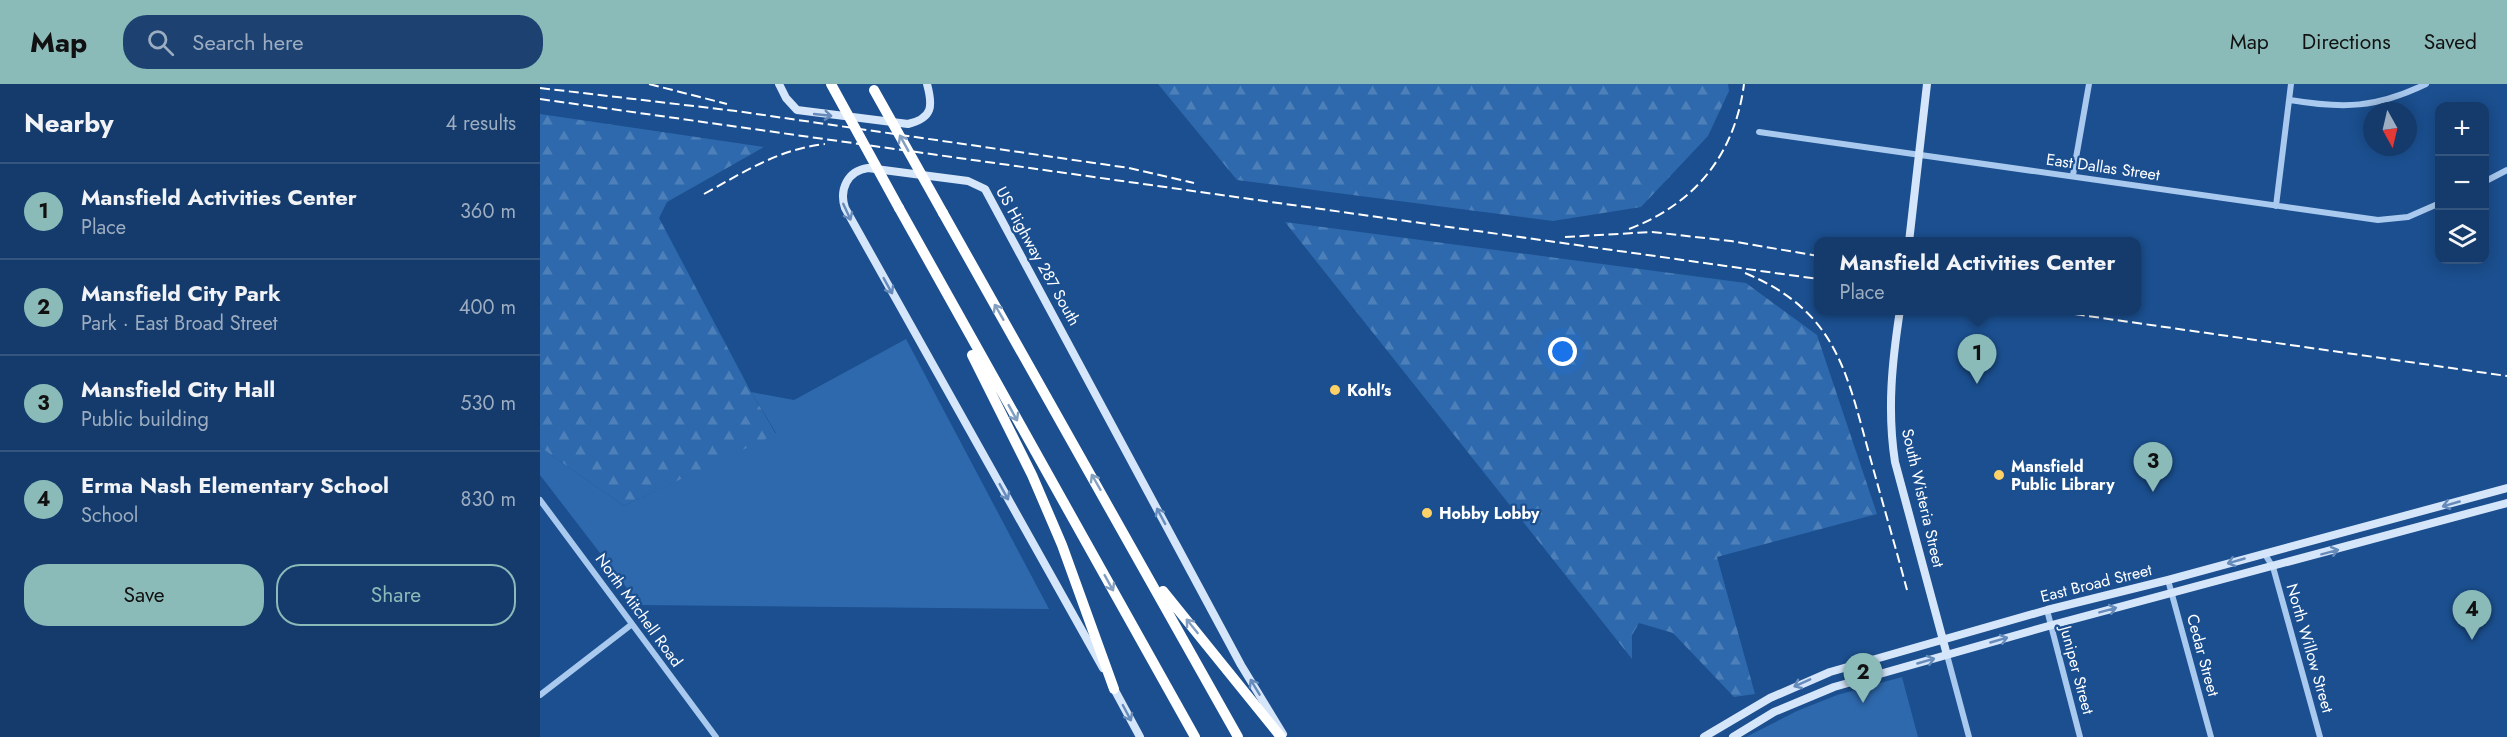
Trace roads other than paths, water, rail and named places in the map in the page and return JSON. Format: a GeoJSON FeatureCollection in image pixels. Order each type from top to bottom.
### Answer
{"type":"FeatureCollection","features":[{"type":"Feature","properties":{"kind":"highway"},"geometry":{"type":"LineString","coordinates":[[831,84],[933,271],[1195,737]]}},
{"type":"Feature","properties":{"kind":"highway"},"geometry":{"type":"LineString","coordinates":[[873,87],[1238,737]]}},
{"type":"Feature","properties":{"kind":"highway"},"geometry":{"type":"LineString","coordinates":[[933,271],[942,300],[1041,495],[1062,545],[1114,689]]}},
{"type":"Feature","properties":{"kind":"highway"},"geometry":{"type":"LineString","coordinates":[[1145,569],[1283,737]]}},
{"type":"Feature","properties":{"kind":"street"},"geometry":{"type":"LineString","coordinates":[[779,84],[786,98],[797,110],[908,124],[919,122],[927,115],[930,107],[927,84]]}},
{"type":"Feature","properties":{"kind":"street"},"geometry":{"type":"LineString","coordinates":[[1910,237],[1927,84]]}},
{"type":"Feature","properties":{"kind":"street"},"geometry":{"type":"LineString","coordinates":[[2073,175],[2089,84]]}},
{"type":"Feature","properties":{"kind":"street"},"geometry":{"type":"LineString","coordinates":[[2276,206],[2291,84]]}},
{"type":"Feature","properties":{"kind":"street"},"geometry":{"type":"LineString","coordinates":[[2290,100],[2324,106],[2347,106],[2388,101],[2426,84]]}},
{"type":"Feature","properties":{"kind":"street","name":"East Dallas Street"},"geometry":{"type":"LineString","coordinates":[[1759,132],[2378,220],[2408,217],[2435,204]]}},
{"type":"Feature","properties":{"kind":"street","name":"US Highway 287 South"},"geometry":{"type":"LineString","coordinates":[[1140,737],[845,208],[842,196],[844,187],[857,171],[868,168],[968,181],[985,189],[1241,665],[1283,737]]}},
{"type":"Feature","properties":{"kind":"street"},"geometry":{"type":"LineString","coordinates":[[2489,179],[2507,170]]}},
{"type":"Feature","properties":{"kind":"street","name":"South Wisteria Street"},"geometry":{"type":"LineString","coordinates":[[1899,315],[1893,357],[1890,430],[1895,462],[1947,655]]}},
{"type":"Feature","properties":{"kind":"street","name":"East Broad Street"},"geometry":{"type":"LineString","coordinates":[[1704,737],[1770,698],[1830,672],[2047,610],[2168,580],[2507,488]]}},
{"type":"Feature","properties":{"kind":"street"},"geometry":{"type":"LineString","coordinates":[[2485,494],[2489,508]]}},
{"type":"Feature","properties":{"kind":"street","name":"North Mitchell Road"},"geometry":{"type":"LineString","coordinates":[[540,500],[716,737]]}},
{"type":"Feature","properties":{"kind":"street","name":"East Broad Street"},"geometry":{"type":"LineString","coordinates":[[1733,737],[1774,712],[1834,687],[2507,503]]}},
{"type":"Feature","properties":{"kind":"street","name":"North Willow Street"},"geometry":{"type":"LineString","coordinates":[[2273,567],[2275,551]]}},
{"type":"Feature","properties":{"kind":"street","name":"North Willow Street"},"geometry":{"type":"LineString","coordinates":[[2264,553],[2273,567],[2320,737]]}},
{"type":"Feature","properties":{"kind":"street","name":"Cedar Street"},"geometry":{"type":"LineString","coordinates":[[2168,580],[2211,737]]}},
{"type":"Feature","properties":{"kind":"street","name":"Juniper Street"},"geometry":{"type":"LineString","coordinates":[[2047,610],[2080,737]]}},
{"type":"Feature","properties":{"kind":"street"},"geometry":{"type":"LineString","coordinates":[[540,695],[632,624]]}},
{"type":"Feature","properties":{"kind":"street"},"geometry":{"type":"LineString","coordinates":[[1947,655],[1969,737]]}},
{"type":"Feature","properties":{"kind":"street"},"geometry":{"type":"LineString","coordinates":[[1830,672],[1834,687]]}},
{"type":"Feature","properties":{"kind":"street"},"geometry":{"type":"LineString","coordinates":[[1770,698],[1774,712]]}},
{"type":"Feature","properties":{"kind":"railway"},"geometry":{"type":"LineString","coordinates":[[649,84],[727,104]]}},
{"type":"Feature","properties":{"kind":"railway"},"geometry":{"type":"LineString","coordinates":[[1629,229],[1674,206],[1708,173],[1732,133],[1744,84]]}},
{"type":"Feature","properties":{"kind":"railway"},"geometry":{"type":"LineString","coordinates":[[540,88],[736,111],[1129,168],[1194,183]]}},
{"type":"Feature","properties":{"kind":"railway"},"geometry":{"type":"LineString","coordinates":[[540,99],[1814,278]]}},
{"type":"Feature","properties":{"kind":"railway"},"geometry":{"type":"LineString","coordinates":[[704,194],[777,156],[825,144]]}},
{"type":"Feature","properties":{"kind":"railway"},"geometry":{"type":"LineString","coordinates":[[1565,237],[1652,232],[1731,241],[1814,255]]}},
{"type":"Feature","properties":{"kind":"railway"},"geometry":{"type":"LineString","coordinates":[[1745,273],[1776,288],[1800,306],[1818,325],[1833,347],[1853,397],[1907,590]]}},
{"type":"Feature","properties":{"kind":"railway"},"geometry":{"type":"LineString","coordinates":[[2081,315],[2507,376]]}},
{"type":"Feature","properties":{"kind":"place","name":"Mansfield Activities Center"},"geometry":{"type":"Point","coordinates":[1977,384]}},
{"type":"Feature","properties":{"kind":"place","name":"Kohl's"},"geometry":{"type":"Point","coordinates":[1335,390]}},
{"type":"Feature","properties":{"kind":"place","name":"Mansfield Public Library"},"geometry":{"type":"Point","coordinates":[1999,475]}},
{"type":"Feature","properties":{"kind":"place","name":"Mansfield City Hall"},"geometry":{"type":"Point","coordinates":[2153,492]}},
{"type":"Feature","properties":{"kind":"place","name":"Hobby Lobby"},"geometry":{"type":"Point","coordinates":[1427,513]}},
{"type":"Feature","properties":{"kind":"place","name":"Erma Nash Elementary School"},"geometry":{"type":"Point","coordinates":[2472,640]}},
{"type":"Feature","properties":{"kind":"place","name":"Mansfield City Park"},"geometry":{"type":"Point","coordinates":[1863,703]}}]}
